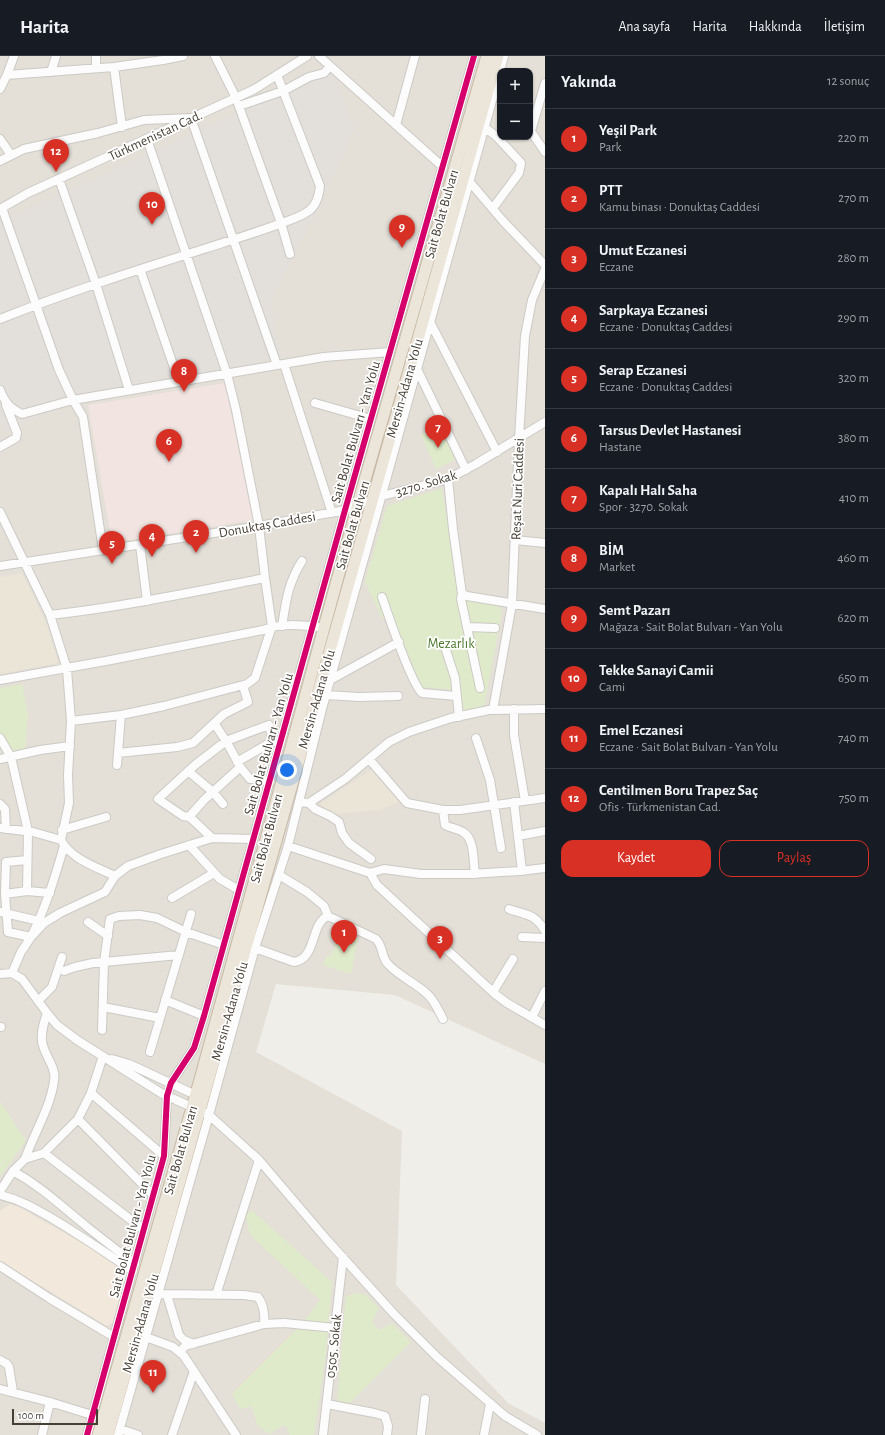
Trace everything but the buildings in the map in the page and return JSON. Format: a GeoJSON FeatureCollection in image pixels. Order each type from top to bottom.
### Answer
{"type":"FeatureCollection","features":[{"type":"Feature","properties":{"kind":"highway","name":"Sait Bolat Bulvarı"},"geometry":{"type":"LineString","coordinates":[[204,1099],[318,627],[358,504],[487,56]]}},
{"type":"Feature","properties":{"kind":"highway","name":"Mersin-Adana Yolu"},"geometry":{"type":"LineString","coordinates":[[108,1435],[377,498],[498,56]]}},
{"type":"Feature","properties":{"kind":"highway","name":"Sait Bolat Bulvarı"},"geometry":{"type":"LineString","coordinates":[[98,1435],[200,1111]]}},
{"type":"Feature","properties":{"kind":"street"},"geometry":{"type":"LineString","coordinates":[[51,72],[56,56]]}},
{"type":"Feature","properties":{"kind":"street"},"geometry":{"type":"LineString","coordinates":[[96,56],[96,68]]}},
{"type":"Feature","properties":{"kind":"street"},"geometry":{"type":"LineString","coordinates":[[7,75],[114,67],[183,56]]}},
{"type":"Feature","properties":{"kind":"street"},"geometry":{"type":"LineString","coordinates":[[215,56],[237,102],[281,223],[290,254]]}},
{"type":"Feature","properties":{"kind":"street","name":"Türkmenistan Cad."},"geometry":{"type":"LineString","coordinates":[[1,209],[28,193],[191,118],[237,102],[253,90],[307,56]]}},
{"type":"Feature","properties":{"kind":"street"},"geometry":{"type":"LineString","coordinates":[[319,56],[443,167]]}},
{"type":"Feature","properties":{"kind":"street"},"geometry":{"type":"LineString","coordinates":[[396,125],[415,56]]}},
{"type":"Feature","properties":{"kind":"street","name":"Sait Bolat Bulvarı - Yan Yolu"},"geometry":{"type":"LineString","coordinates":[[87,1435],[164,1156],[167,1096],[171,1083],[194,1048],[204,1016],[270,781],[277,742],[318,627],[345,510],[474,56]]}},
{"type":"Feature","properties":{"kind":"street"},"geometry":{"type":"LineString","coordinates":[[501,68],[504,56]]}},
{"type":"Feature","properties":{"kind":"street"},"geometry":{"type":"LineString","coordinates":[[0,89],[7,75],[13,57]]}},
{"type":"Feature","properties":{"kind":"street"},"geometry":{"type":"LineString","coordinates":[[237,102],[283,91],[309,77],[324,73],[330,66]]}},
{"type":"Feature","properties":{"kind":"street"},"geometry":{"type":"LineString","coordinates":[[114,67],[122,126]]}},
{"type":"Feature","properties":{"kind":"street"},"geometry":{"type":"LineString","coordinates":[[0,319],[96,284],[234,239],[308,212],[312,208],[319,194],[320,186],[277,75]]}},
{"type":"Feature","properties":{"kind":"street"},"geometry":{"type":"LineString","coordinates":[[103,1056],[129,1064],[204,1099],[288,846],[377,498],[417,369],[497,82]]}},
{"type":"Feature","properties":{"kind":"street"},"geometry":{"type":"LineString","coordinates":[[533,121],[545,83]]}},
{"type":"Feature","properties":{"kind":"street"},"geometry":{"type":"LineString","coordinates":[[492,99],[497,102]]}},
{"type":"Feature","properties":{"kind":"street"},"geometry":{"type":"LineString","coordinates":[[0,162],[24,149],[98,133],[144,120],[191,118],[281,365],[332,513]]}},
{"type":"Feature","properties":{"kind":"street"},"geometry":{"type":"LineString","coordinates":[[484,127],[496,136],[521,163],[519,173],[493,208]]}},
{"type":"Feature","properties":{"kind":"street"},"geometry":{"type":"LineString","coordinates":[[533,135],[544,149]]}},
{"type":"Feature","properties":{"kind":"street"},"geometry":{"type":"LineString","coordinates":[[0,138],[11,155]]}},
{"type":"Feature","properties":{"kind":"street"},"geometry":{"type":"LineString","coordinates":[[71,721],[121,716],[243,686],[255,678],[272,626],[259,526],[236,410],[227,374],[147,139]]}},
{"type":"Feature","properties":{"kind":"street"},"geometry":{"type":"LineString","coordinates":[[59,179],[96,284],[129,390]]}},
{"type":"Feature","properties":{"kind":"street"},"geometry":{"type":"LineString","coordinates":[[469,181],[503,221],[545,265]]}},
{"type":"Feature","properties":{"kind":"street"},"geometry":{"type":"LineString","coordinates":[[1,209],[59,370],[83,417],[103,550]]}},
{"type":"Feature","properties":{"kind":"street"},"geometry":{"type":"LineString","coordinates":[[140,269],[179,382]]}},
{"type":"Feature","properties":{"kind":"street","name":"Reşat Nuri Caddesi"},"geometry":{"type":"LineString","coordinates":[[493,710],[512,604],[524,336],[532,300],[545,269]]}},
{"type":"Feature","properties":{"kind":"street"},"geometry":{"type":"LineString","coordinates":[[430,322],[497,452]]}},
{"type":"Feature","properties":{"kind":"street"},"geometry":{"type":"LineString","coordinates":[[4,401],[11,409],[22,414],[73,400],[324,357],[390,352]]}},
{"type":"Feature","properties":{"kind":"street"},"geometry":{"type":"LineString","coordinates":[[417,369],[466,470]]}},
{"type":"Feature","properties":{"kind":"street"},"geometry":{"type":"LineString","coordinates":[[0,390],[17,433],[16,438],[0,446]]}},
{"type":"Feature","properties":{"kind":"street"},"geometry":{"type":"LineString","coordinates":[[315,403],[371,419]]}},
{"type":"Feature","properties":{"kind":"street","name":"3270. Sokak"},"geometry":{"type":"LineString","coordinates":[[345,510],[377,498],[448,479],[497,452],[545,422]]}},
{"type":"Feature","properties":{"kind":"street"},"geometry":{"type":"LineString","coordinates":[[448,479],[452,529],[462,594],[461,599],[480,688]]}},
{"type":"Feature","properties":{"kind":"street","name":"Donuktaş Caddesi"},"geometry":{"type":"LineString","coordinates":[[0,566],[259,526],[345,510]]}},
{"type":"Feature","properties":{"kind":"street"},"geometry":{"type":"LineString","coordinates":[[0,512],[30,577],[50,615],[67,669],[71,721],[68,775],[69,803],[62,830],[62,843],[50,893],[39,921],[21,952],[12,973]]}},
{"type":"Feature","properties":{"kind":"street"},"geometry":{"type":"LineString","coordinates":[[515,540],[545,543]]}},
{"type":"Feature","properties":{"kind":"street"},"geometry":{"type":"LineString","coordinates":[[140,545],[146,602]]}},
{"type":"Feature","properties":{"kind":"street"},"geometry":{"type":"LineString","coordinates":[[282,626],[289,587],[293,574],[302,562]]}},
{"type":"Feature","properties":{"kind":"street"},"geometry":{"type":"LineString","coordinates":[[50,615],[146,602],[265,578]]}},
{"type":"Feature","properties":{"kind":"street"},"geometry":{"type":"LineString","coordinates":[[462,594],[545,609]]}},
{"type":"Feature","properties":{"kind":"street"},"geometry":{"type":"LineString","coordinates":[[382,597],[418,690],[422,693],[456,696]]}},
{"type":"Feature","properties":{"kind":"street"},"geometry":{"type":"LineString","coordinates":[[0,680],[67,669],[263,630],[272,626],[318,627]]}},
{"type":"Feature","properties":{"kind":"street"},"geometry":{"type":"LineString","coordinates":[[467,627],[495,628]]}},
{"type":"Feature","properties":{"kind":"street"},"geometry":{"type":"LineString","coordinates":[[330,680],[399,642]]}},
{"type":"Feature","properties":{"kind":"street"},"geometry":{"type":"LineString","coordinates":[[445,647],[455,678],[459,717]]}},
{"type":"Feature","properties":{"kind":"street"},"geometry":{"type":"LineString","coordinates":[[118,753],[185,746],[193,743],[224,714],[248,702],[243,686]]}},
{"type":"Feature","properties":{"kind":"street"},"geometry":{"type":"LineString","coordinates":[[326,695],[359,697],[398,696]]}},
{"type":"Feature","properties":{"kind":"street"},"geometry":{"type":"LineString","coordinates":[[514,709],[514,735],[525,801]]}},
{"type":"Feature","properties":{"kind":"street"},"geometry":{"type":"LineString","coordinates":[[309,803],[345,779],[389,742],[408,732],[459,717],[493,710],[545,709]]}},
{"type":"Feature","properties":{"kind":"street"},"geometry":{"type":"LineString","coordinates":[[118,765],[121,716]]}},
{"type":"Feature","properties":{"kind":"street"},"geometry":{"type":"LineString","coordinates":[[214,724],[226,741],[239,765],[250,779],[270,781]]}},
{"type":"Feature","properties":{"kind":"street"},"geometry":{"type":"LineString","coordinates":[[189,817],[239,765],[277,742],[269,725],[226,741],[188,771],[158,799],[183,816],[189,817],[212,838]]}},
{"type":"Feature","properties":{"kind":"street"},"geometry":{"type":"LineString","coordinates":[[0,738],[11,757],[28,831],[26,891]]}},
{"type":"Feature","properties":{"kind":"street"},"geometry":{"type":"LineString","coordinates":[[476,738],[490,780],[501,848]]}},
{"type":"Feature","properties":{"kind":"street"},"geometry":{"type":"LineString","coordinates":[[0,759],[40,750],[70,746]]}},
{"type":"Feature","properties":{"kind":"street"},"geometry":{"type":"LineString","coordinates":[[369,759],[405,802],[444,810],[460,810],[545,798]]}},
{"type":"Feature","properties":{"kind":"street"},"geometry":{"type":"LineString","coordinates":[[188,771],[213,792],[223,804]]}},
{"type":"Feature","properties":{"kind":"street"},"geometry":{"type":"LineString","coordinates":[[299,802],[309,803],[315,809],[339,822],[342,833],[349,843],[371,859]]}},
{"type":"Feature","properties":{"kind":"street"},"geometry":{"type":"LineString","coordinates":[[514,802],[522,871]]}},
{"type":"Feature","properties":{"kind":"street"},"geometry":{"type":"LineString","coordinates":[[0,804],[5,809],[3,828],[28,831],[62,843],[75,856],[115,876]]}},
{"type":"Feature","properties":{"kind":"street"},"geometry":{"type":"LineString","coordinates":[[444,810],[445,825],[462,831],[470,840],[475,874]]}},
{"type":"Feature","properties":{"kind":"street"},"geometry":{"type":"LineString","coordinates":[[62,830],[106,817]]}},
{"type":"Feature","properties":{"kind":"street"},"geometry":{"type":"LineString","coordinates":[[518,836],[545,831]]}},
{"type":"Feature","properties":{"kind":"street"},"geometry":{"type":"LineString","coordinates":[[31,937],[44,923],[60,913],[106,892],[115,876],[128,866],[212,838],[253,839]]}},
{"type":"Feature","properties":{"kind":"street"},"geometry":{"type":"LineString","coordinates":[[189,845],[214,874],[239,890]]}},
{"type":"Feature","properties":{"kind":"street"},"geometry":{"type":"LineString","coordinates":[[288,846],[370,873],[384,869],[421,874],[475,874],[545,868]]}},
{"type":"Feature","properties":{"kind":"street"},"geometry":{"type":"LineString","coordinates":[[27,860],[6,862],[3,912],[8,932],[31,937]]}},
{"type":"Feature","properties":{"kind":"street"},"geometry":{"type":"LineString","coordinates":[[370,873],[377,885],[493,992],[507,1003],[545,1025]]}},
{"type":"Feature","properties":{"kind":"street"},"geometry":{"type":"LineString","coordinates":[[172,898],[214,874]]}},
{"type":"Feature","properties":{"kind":"street"},"geometry":{"type":"LineString","coordinates":[[279,875],[307,892],[324,906],[328,916],[376,939],[382,948],[383,956],[388,964],[428,994],[443,1018]]}},
{"type":"Feature","properties":{"kind":"street"},"geometry":{"type":"LineString","coordinates":[[5,894],[26,891],[50,893]]}},
{"type":"Feature","properties":{"kind":"street"},"geometry":{"type":"LineString","coordinates":[[509,909],[538,920],[545,931]]}},
{"type":"Feature","properties":{"kind":"street"},"geometry":{"type":"LineString","coordinates":[[3,912],[39,921]]}},
{"type":"Feature","properties":{"kind":"street"},"geometry":{"type":"LineString","coordinates":[[150,1052],[191,914]]}},
{"type":"Feature","properties":{"kind":"street"},"geometry":{"type":"LineString","coordinates":[[102,1030],[104,962],[110,919],[119,916],[140,915],[157,918],[186,932],[224,945]]}},
{"type":"Feature","properties":{"kind":"street"},"geometry":{"type":"LineString","coordinates":[[254,948],[294,962],[298,962],[307,955],[320,924],[325,917],[328,916]]}},
{"type":"Feature","properties":{"kind":"street"},"geometry":{"type":"LineString","coordinates":[[88,922],[108,936]]}},
{"type":"Feature","properties":{"kind":"street"},"geometry":{"type":"LineString","coordinates":[[522,937],[545,938]]}},
{"type":"Feature","properties":{"kind":"street"},"geometry":{"type":"LineString","coordinates":[[64,971],[75,967],[104,962],[179,955]]}},
{"type":"Feature","properties":{"kind":"street"},"geometry":{"type":"LineString","coordinates":[[38,1001],[52,987],[62,957]]}},
{"type":"Feature","properties":{"kind":"street"},"geometry":{"type":"LineString","coordinates":[[493,992],[513,959]]}},
{"type":"Feature","properties":{"kind":"street"},"geometry":{"type":"LineString","coordinates":[[0,974],[12,973],[22,979],[47,1014],[57,1025],[77,1040],[167,1096],[200,1111],[259,1160],[394,1314],[437,1357],[505,1416],[537,1435]]}},
{"type":"Feature","properties":{"kind":"street"},"geometry":{"type":"LineString","coordinates":[[532,1017],[545,991]]}},
{"type":"Feature","properties":{"kind":"street"},"geometry":{"type":"LineString","coordinates":[[166,1000],[204,1016]]}},
{"type":"Feature","properties":{"kind":"street"},"geometry":{"type":"LineString","coordinates":[[103,1007],[160,1018]]}},
{"type":"Feature","properties":{"kind":"street"},"geometry":{"type":"LineString","coordinates":[[0,1192],[13,1171],[25,1159],[30,1145],[42,1122],[55,1080],[52,1065],[42,1042],[43,1027],[47,1014]]}},
{"type":"Feature","properties":{"kind":"street"},"geometry":{"type":"LineString","coordinates":[[25,1159],[44,1153],[78,1119],[91,1093],[103,1056]]}},
{"type":"Feature","properties":{"kind":"street"},"geometry":{"type":"LineString","coordinates":[[91,1093],[164,1156]]}},
{"type":"Feature","properties":{"kind":"street"},"geometry":{"type":"LineString","coordinates":[[138,1435],[119,1432],[158,1294],[200,1111]]}},
{"type":"Feature","properties":{"kind":"street"},"geometry":{"type":"LineString","coordinates":[[78,1119],[153,1195]]}},
{"type":"Feature","properties":{"kind":"street"},"geometry":{"type":"LineString","coordinates":[[44,1153],[144,1230]]}},
{"type":"Feature","properties":{"kind":"street"},"geometry":{"type":"LineString","coordinates":[[216,1296],[259,1160]]}},
{"type":"Feature","properties":{"kind":"street"},"geometry":{"type":"LineString","coordinates":[[13,1171],[49,1194],[134,1267]]}},
{"type":"Feature","properties":{"kind":"street"},"geometry":{"type":"LineString","coordinates":[[0,1195],[15,1198],[27,1204],[134,1267]]}},
{"type":"Feature","properties":{"kind":"street","name":"0505. Sokak"},"geometry":{"type":"LineString","coordinates":[[323,1435],[343,1257]]}},
{"type":"Feature","properties":{"kind":"street"},"geometry":{"type":"LineString","coordinates":[[0,1266],[49,1298],[114,1337]]}},
{"type":"Feature","properties":{"kind":"street"},"geometry":{"type":"LineString","coordinates":[[158,1294],[258,1297],[262,1302],[265,1313],[264,1324]]}},
{"type":"Feature","properties":{"kind":"street"},"geometry":{"type":"LineString","coordinates":[[167,1294],[179,1335],[184,1340],[193,1344]]}},
{"type":"Feature","properties":{"kind":"street"},"geometry":{"type":"LineString","coordinates":[[180,1352],[185,1346],[264,1324],[284,1323],[335,1328]]}},
{"type":"Feature","properties":{"kind":"street"},"geometry":{"type":"LineString","coordinates":[[146,1337],[173,1347],[184,1356],[236,1435]]}},
{"type":"Feature","properties":{"kind":"street"},"geometry":{"type":"LineString","coordinates":[[0,1360],[9,1367],[13,1392]]}},
{"type":"Feature","properties":{"kind":"street"},"geometry":{"type":"LineString","coordinates":[[172,1435],[194,1371]]}},
{"type":"Feature","properties":{"kind":"street"},"geometry":{"type":"LineString","coordinates":[[0,1389],[92,1415]]}},
{"type":"Feature","properties":{"kind":"street"},"geometry":{"type":"LineString","coordinates":[[421,1435],[425,1398]]}},
{"type":"Feature","properties":{"kind":"street"},"geometry":{"type":"LineString","coordinates":[[42,1435],[50,1402]]}},
{"type":"Feature","properties":{"kind":"street"},"geometry":{"type":"LineString","coordinates":[[327,1404],[385,1416],[388,1426],[387,1435]]}},
{"type":"Feature","properties":{"kind":"street"},"geometry":{"type":"LineString","coordinates":[[484,1435],[490,1404]]}},
{"type":"Feature","properties":{"kind":"shaded area"},"geometry":{"type":"Polygon","coordinates":[[[0,56],[545,56],[545,1064],[395,995],[276,984],[256,1052],[402,1131],[396,1285],[508,1403],[545,1423],[545,1435],[0,1435],[0,56]]]}},
{"type":"Feature","properties":{"kind":"shaded area"},"geometry":{"type":"Polygon","coordinates":[[[332,70],[355,129],[316,213],[270,303],[281,354],[248,366],[86,401],[46,414],[4,432],[0,421],[0,222],[332,70]]]}},
{"type":"Feature","properties":{"kind":"shaded area"},"geometry":{"type":"Polygon","coordinates":[[[225,383],[253,520],[112,543],[88,405],[225,383]]]}},
{"type":"Feature","properties":{"kind":"shaded area"},"geometry":{"type":"Polygon","coordinates":[[[22,573],[47,625],[58,663],[0,674],[0,577],[22,573]]]}},
{"type":"Feature","properties":{"kind":"shaded area"},"geometry":{"type":"Polygon","coordinates":[[[371,770],[399,802],[380,810],[333,814],[320,804],[371,770]]]}},
{"type":"Feature","properties":{"kind":"shaded area"},"geometry":{"type":"Polygon","coordinates":[[[10,1204],[19,1207],[122,1266],[128,1272],[113,1323],[107,1326],[0,1261],[0,1211],[10,1204]]]}},
{"type":"Feature","properties":{"kind":"green space"},"geometry":{"type":"Polygon","coordinates":[[[440,426],[455,460],[436,469],[421,435],[440,426]]]}},
{"type":"Feature","properties":{"kind":"green space","name":"Mezarlık"},"geometry":{"type":"Polygon","coordinates":[[[442,488],[459,599],[498,606],[502,611],[484,707],[458,713],[453,690],[422,687],[392,616],[382,618],[365,582],[387,506],[442,488]]]}},
{"type":"Feature","properties":{"kind":"green space"},"geometry":{"type":"Polygon","coordinates":[[[22,684],[28,714],[25,751],[14,753],[0,733],[0,688],[22,684]]]}},
{"type":"Feature","properties":{"kind":"green space"},"geometry":{"type":"Polygon","coordinates":[[[332,930],[358,939],[351,974],[323,965],[326,957],[332,954],[331,951],[336,949],[332,937],[329,937],[332,930]]]}},
{"type":"Feature","properties":{"kind":"green space"},"geometry":{"type":"Polygon","coordinates":[[[0,1101],[26,1141],[0,1176],[0,1101]]]}},
{"type":"Feature","properties":{"kind":"green space"},"geometry":{"type":"Polygon","coordinates":[[[253,1211],[332,1282],[326,1353],[314,1435],[289,1435],[289,1430],[283,1425],[270,1434],[258,1426],[251,1406],[240,1409],[232,1394],[301,1325],[320,1300],[252,1237],[245,1214],[253,1211]]]}},
{"type":"Feature","properties":{"kind":"green space"},"geometry":{"type":"Polygon","coordinates":[[[357,1293],[365,1294],[379,1308],[372,1322],[379,1330],[392,1323],[411,1342],[350,1403],[337,1401],[346,1296],[357,1293]]]}},
{"type":"Feature","properties":{"kind":"cycle path"},"geometry":{"type":"LineString","coordinates":[[87,1435],[164,1156],[167,1096],[171,1083],[194,1048],[204,1016],[345,510],[474,56]]}},
{"type":"Feature","properties":{"kind":"place","name":"Centilmen Boru Trapez Saç"},"geometry":{"type":"Point","coordinates":[56,172]}},
{"type":"Feature","properties":{"kind":"place","name":"Tekke Sanayi Camii"},"geometry":{"type":"Point","coordinates":[152,225]}},
{"type":"Feature","properties":{"kind":"place","name":"Semt Pazarı"},"geometry":{"type":"Point","coordinates":[402,248]}},
{"type":"Feature","properties":{"kind":"place","name":"BİM"},"geometry":{"type":"Point","coordinates":[184,392]}},
{"type":"Feature","properties":{"kind":"place","name":"Kapalı Halı Saha"},"geometry":{"type":"Point","coordinates":[438,448]}},
{"type":"Feature","properties":{"kind":"place","name":"Tarsus Devlet Hastanesi"},"geometry":{"type":"Point","coordinates":[169,462]}},
{"type":"Feature","properties":{"kind":"place","name":"PTT"},"geometry":{"type":"Point","coordinates":[196,553]}},
{"type":"Feature","properties":{"kind":"place","name":"Sarpkaya Eczanesi"},"geometry":{"type":"Point","coordinates":[152,557]}},
{"type":"Feature","properties":{"kind":"place","name":"Serap Eczanesi"},"geometry":{"type":"Point","coordinates":[112,564]}},
{"type":"Feature","properties":{"kind":"place","name":"Yeşil Park"},"geometry":{"type":"Point","coordinates":[344,953]}},
{"type":"Feature","properties":{"kind":"place","name":"Umut Eczanesi"},"geometry":{"type":"Point","coordinates":[440,959]}},
{"type":"Feature","properties":{"kind":"place","name":"Emel Eczanesi"},"geometry":{"type":"Point","coordinates":[153,1393]}}]}
